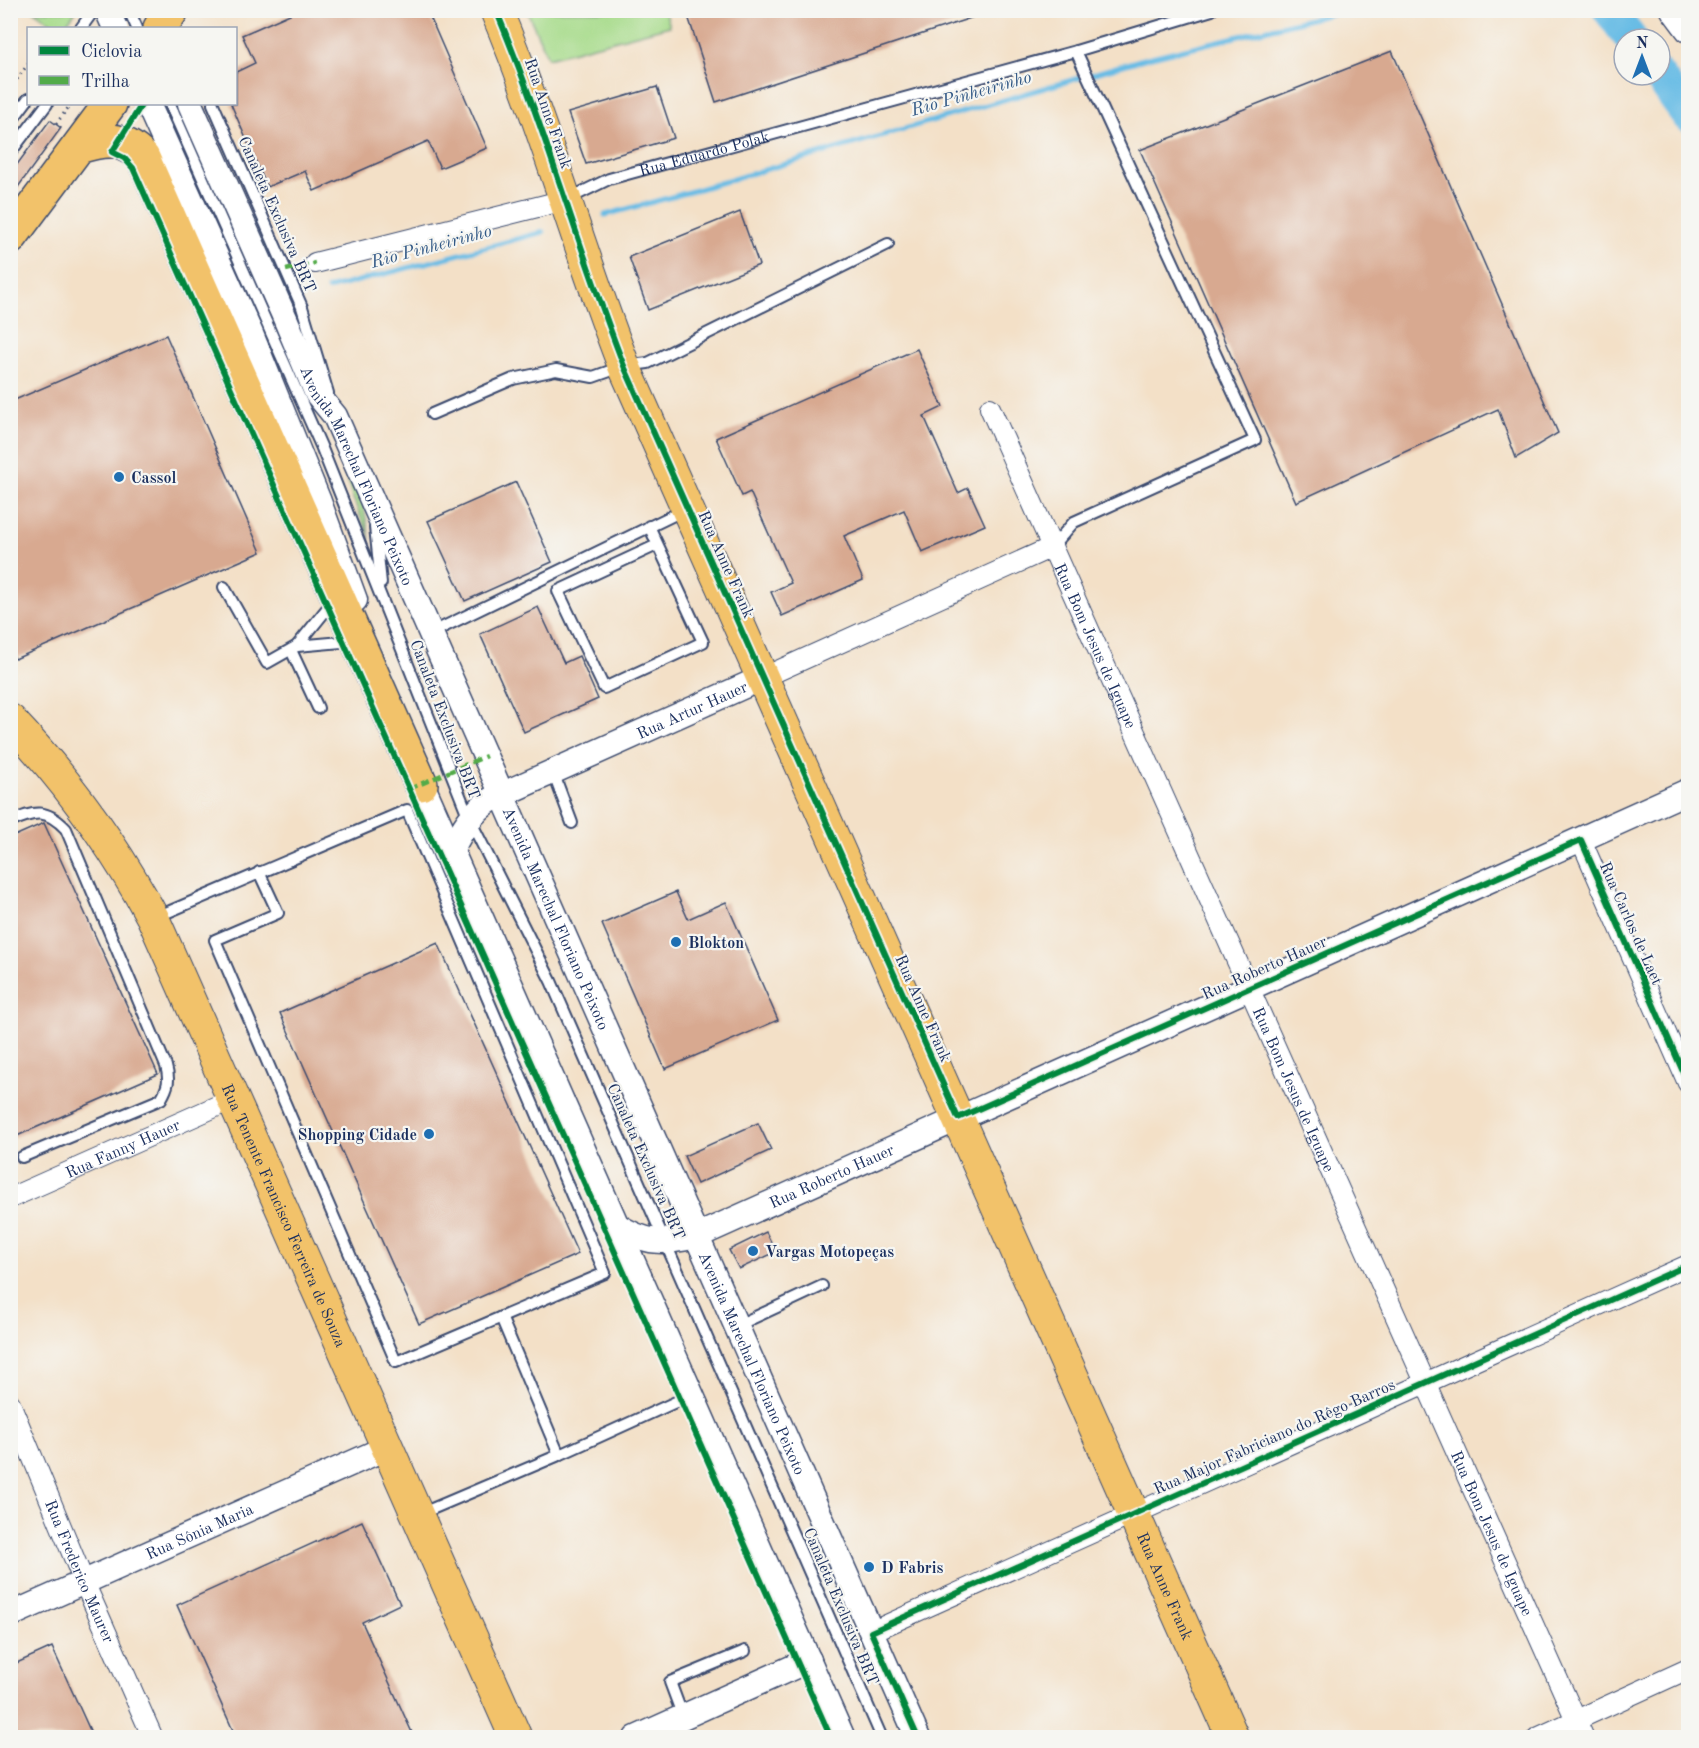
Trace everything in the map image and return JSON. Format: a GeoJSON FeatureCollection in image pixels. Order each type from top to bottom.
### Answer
{"type":"FeatureCollection","features":[{"type":"Feature","properties":{"kind":"highway"},"geometry":{"type":"LineString","coordinates":[[10,238],[67,136],[109,105]]}},
{"type":"Feature","properties":{"kind":"highway"},"geometry":{"type":"LineString","coordinates":[[67,136],[98,141],[119,141],[133,147],[143,158],[421,784]]}},
{"type":"Feature","properties":{"kind":"main road","name":"Rua Anne Frank"},"geometry":{"type":"LineString","coordinates":[[496,10],[526,87],[603,313],[624,366],[1233,1737]]}},
{"type":"Feature","properties":{"kind":"main road","name":"Rua Tenente Francisco Ferreira de Souza"},"geometry":{"type":"LineString","coordinates":[[10,720],[53,766],[80,800],[123,863],[153,918],[516,1737]]}},
{"type":"Feature","properties":{"kind":"street"},"geometry":{"type":"LineString","coordinates":[[107,10],[115,27]]}},
{"type":"Feature","properties":{"kind":"street"},"geometry":{"type":"LineString","coordinates":[[148,10],[167,20]]}},
{"type":"Feature","properties":{"kind":"street","name":"Avenida Marechal Floriano Peixoto"},"geometry":{"type":"LineString","coordinates":[[149,105],[268,325],[306,348],[316,394],[335,416],[918,1737]]}},
{"type":"Feature","properties":{"kind":"street","name":"Avenida Marechal Floriano Peixoto"},"geometry":{"type":"LineString","coordinates":[[190,105],[268,325],[274,389],[325,517],[421,784],[843,1737]]}},
{"type":"Feature","properties":{"kind":"street","name":"Rua Eduardo Polak"},"geometry":{"type":"LineString","coordinates":[[315,263],[565,200]]}},
{"type":"Feature","properties":{"kind":"street"},"geometry":{"type":"LineString","coordinates":[[272,450],[274,389]]}},
{"type":"Feature","properties":{"kind":"street","name":"Rua Bom Jesus de Iguape"},"geometry":{"type":"LineString","coordinates":[[990,408],[1580,1729]]}},
{"type":"Feature","properties":{"kind":"street","name":"Rua Artur Hauer"},"geometry":{"type":"LineString","coordinates":[[451,851],[469,818],[479,807],[502,795],[1052,547]]}},
{"type":"Feature","properties":{"kind":"street","name":"Rua Roberto Hauer"},"geometry":{"type":"LineString","coordinates":[[666,1242],[697,1236],[1689,791]]}},
{"type":"Feature","properties":{"kind":"street","name":"Rua Carlos de Laet"},"geometry":{"type":"LineString","coordinates":[[1581,840],[1689,1083]]}},
{"type":"Feature","properties":{"kind":"street","name":"Rua Fanny Hauer"},"geometry":{"type":"LineString","coordinates":[[10,1198],[233,1099]]}},
{"type":"Feature","properties":{"kind":"street"},"geometry":{"type":"LineString","coordinates":[[616,1225],[648,1240],[666,1242]]}},
{"type":"Feature","properties":{"kind":"street","name":"Rua Major Fabriciano do Rêgo Barros"},"geometry":{"type":"LineString","coordinates":[[871,1632],[1689,1265]]}},
{"type":"Feature","properties":{"kind":"street","name":"Rua Frederico Maurer"},"geometry":{"type":"LineString","coordinates":[[10,1403],[84,1582],[153,1737]]}},
{"type":"Feature","properties":{"kind":"street","name":"Rua Sônia Maria"},"geometry":{"type":"LineString","coordinates":[[10,1615],[388,1447]]}},
{"type":"Feature","properties":{"kind":"street"},"geometry":{"type":"LineString","coordinates":[[636,1737],[808,1660]]}},
{"type":"Feature","properties":{"kind":"street"},"geometry":{"type":"LineString","coordinates":[[1537,1737],[1580,1729],[1689,1669]]}},
{"type":"Feature","properties":{"kind":"lane"},"geometry":{"type":"LineString","coordinates":[[82,27],[94,10]]}},
{"type":"Feature","properties":{"kind":"lane"},"geometry":{"type":"LineString","coordinates":[[103,27],[115,10]]}},
{"type":"Feature","properties":{"kind":"lane"},"geometry":{"type":"LineString","coordinates":[[129,10],[137,27]]}},
{"type":"Feature","properties":{"kind":"lane","name":"Rua Eduardo Polak"},"geometry":{"type":"LineString","coordinates":[[565,200],[609,179],[1076,51],[1212,10]]}},
{"type":"Feature","properties":{"kind":"lane"},"geometry":{"type":"LineString","coordinates":[[1052,547],[1074,522],[1255,440],[1076,51]]}},
{"type":"Feature","properties":{"kind":"lane"},"geometry":{"type":"LineString","coordinates":[[10,123],[27,100]]}},
{"type":"Feature","properties":{"kind":"lane"},"geometry":{"type":"LineString","coordinates":[[10,153],[46,105]]}},
{"type":"Feature","properties":{"kind":"lane","name":"Canaleta Exclusiva BRT"},"geometry":{"type":"LineString","coordinates":[[170,105],[321,446],[469,818],[551,981],[882,1737]]}},
{"type":"Feature","properties":{"kind":"lane","name":"Canaleta Exclusiva BRT"},"geometry":{"type":"LineString","coordinates":[[213,105],[302,307],[306,348],[335,416]]}},
{"type":"Feature","properties":{"kind":"lane"},"geometry":{"type":"LineString","coordinates":[[432,414],[513,379],[556,370],[593,377],[624,366],[648,363],[888,244]]}},
{"type":"Feature","properties":{"kind":"lane","name":"Canaleta Exclusiva BRT"},"geometry":{"type":"LineString","coordinates":[[316,394],[321,446]]}},
{"type":"Feature","properties":{"kind":"lane","name":"Canaleta Exclusiva BRT"},"geometry":{"type":"LineString","coordinates":[[371,498],[383,598]]}},
{"type":"Feature","properties":{"kind":"lane"},"geometry":{"type":"LineString","coordinates":[[431,633],[687,508]]}},
{"type":"Feature","properties":{"kind":"lane"},"geometry":{"type":"LineString","coordinates":[[649,526],[703,642],[604,688],[558,591],[657,545]]}},
{"type":"Feature","properties":{"kind":"lane"},"geometry":{"type":"LineString","coordinates":[[224,587],[267,663],[294,648],[337,597]]}},
{"type":"Feature","properties":{"kind":"lane"},"geometry":{"type":"LineString","coordinates":[[294,648],[357,640]]}},
{"type":"Feature","properties":{"kind":"lane"},"geometry":{"type":"LineString","coordinates":[[294,648],[318,708]]}},
{"type":"Feature","properties":{"kind":"lane"},"geometry":{"type":"LineString","coordinates":[[553,772],[572,823]]}},
{"type":"Feature","properties":{"kind":"lane"},"geometry":{"type":"LineString","coordinates":[[153,918],[259,872],[407,810],[605,1273],[396,1362],[215,939],[278,913],[259,872]]}},
{"type":"Feature","properties":{"kind":"lane"},"geometry":{"type":"LineString","coordinates":[[10,822],[39,813],[55,817],[66,829],[166,1066],[169,1078],[161,1099],[22,1157]]}},
{"type":"Feature","properties":{"kind":"lane"},"geometry":{"type":"LineString","coordinates":[[736,1326],[822,1286]]}},
{"type":"Feature","properties":{"kind":"lane"},"geometry":{"type":"LineString","coordinates":[[501,1317],[559,1455]]}},
{"type":"Feature","properties":{"kind":"lane"},"geometry":{"type":"LineString","coordinates":[[418,1515],[559,1455],[691,1395]]}},
{"type":"Feature","properties":{"kind":"lane"},"geometry":{"type":"LineString","coordinates":[[683,1717],[670,1682],[746,1651]]}},
{"type":"Feature","properties":{"kind":"path"},"geometry":{"type":"LineString","coordinates":[[10,89],[27,65]]}},
{"type":"Feature","properties":{"kind":"path"},"geometry":{"type":"LineString","coordinates":[[67,136],[71,105]]}},
{"type":"Feature","properties":{"kind":"green space"},"geometry":{"type":"Polygon","coordinates":[[[34,11],[76,11],[64,27],[58,27],[34,11]]]}},
{"type":"Feature","properties":{"kind":"green space"},"geometry":{"type":"Polygon","coordinates":[[[527,11],[665,11],[670,26],[548,58],[527,11]]]}},
{"type":"Feature","properties":{"kind":"green space"},"geometry":{"type":"Polygon","coordinates":[[[339,448],[361,494],[370,539],[352,496],[339,448]]]}},
{"type":"Feature","properties":{"kind":"building"},"geometry":{"type":"Polygon","coordinates":[[[299,10],[427,10],[487,148],[440,168],[428,141],[314,191],[305,171],[267,187],[231,105],[237,105],[237,72],[255,63],[242,35],[299,10]]]}},
{"type":"Feature","properties":{"kind":"building"},"geometry":{"type":"Polygon","coordinates":[[[686,10],[985,10],[986,13],[716,102],[686,10]]]}},
{"type":"Feature","properties":{"kind":"building"},"geometry":{"type":"Polygon","coordinates":[[[1392,51],[1558,433],[1516,458],[1498,409],[1296,502],[1140,150],[1392,51]]]}},
{"type":"Feature","properties":{"kind":"building"},"geometry":{"type":"Polygon","coordinates":[[[657,87],[674,138],[586,164],[568,113],[657,87]]]}},
{"type":"Feature","properties":{"kind":"building"},"geometry":{"type":"Polygon","coordinates":[[[50,120],[61,128],[10,198],[10,174],[50,120]]]}},
{"type":"Feature","properties":{"kind":"building"},"geometry":{"type":"Polygon","coordinates":[[[740,212],[759,265],[648,310],[629,257],[740,212]]]}},
{"type":"Feature","properties":{"kind":"building","name":"Cassol"},"geometry":{"type":"Polygon","coordinates":[[[166,335],[261,552],[15,659],[10,649],[10,402],[166,335]]]}},
{"type":"Feature","properties":{"kind":"building"},"geometry":{"type":"Polygon","coordinates":[[[917,349],[943,407],[924,416],[958,493],[968,488],[985,525],[922,552],[904,510],[844,536],[863,580],[782,616],[771,592],[791,583],[750,492],[742,496],[716,438],[917,349]]]}},
{"type":"Feature","properties":{"kind":"building"},"geometry":{"type":"Polygon","coordinates":[[[516,482],[552,562],[465,601],[428,521],[516,482]]]}},
{"type":"Feature","properties":{"kind":"building"},"geometry":{"type":"Polygon","coordinates":[[[538,607],[564,663],[579,656],[598,699],[524,732],[480,634],[538,607]]]}},
{"type":"Feature","properties":{"kind":"building"},"geometry":{"type":"Polygon","coordinates":[[[44,823],[158,1074],[10,1139],[10,838],[44,823]]]}},
{"type":"Feature","properties":{"kind":"building"},"geometry":{"type":"Polygon","coordinates":[[[676,892],[688,919],[726,902],[778,1020],[665,1069],[602,924],[676,892]]]}},
{"type":"Feature","properties":{"kind":"building","name":"Shopping Cidade"},"geometry":{"type":"Polygon","coordinates":[[[438,943],[578,1254],[419,1324],[280,1013],[438,943]]]}},
{"type":"Feature","properties":{"kind":"building"},"geometry":{"type":"Polygon","coordinates":[[[758,1123],[771,1150],[697,1184],[684,1156],[758,1123]]]}},
{"type":"Feature","properties":{"kind":"building","name":"Vargas Motopeças"},"geometry":{"type":"Polygon","coordinates":[[[766,1232],[776,1252],[739,1269],[729,1250],[766,1232]]]}},
{"type":"Feature","properties":{"kind":"building"},"geometry":{"type":"Polygon","coordinates":[[[362,1521],[400,1604],[362,1622],[414,1737],[236,1737],[177,1605],[362,1521]]]}},
{"type":"Feature","properties":{"kind":"building"},"geometry":{"type":"Polygon","coordinates":[[[52,1647],[93,1737],[10,1737],[10,1666],[52,1647]]]}},
{"type":"Feature","properties":{"kind":"waterway","name":"Rio Pinheirinho"},"geometry":{"type":"LineString","coordinates":[[605,215],[1147,58],[1348,10]]}},
{"type":"Feature","properties":{"kind":"waterway"},"geometry":{"type":"LineString","coordinates":[[1609,10],[1622,27]]}},
{"type":"Feature","properties":{"kind":"waterway"},"geometry":{"type":"LineString","coordinates":[[1667,87],[1688,116]]}},
{"type":"Feature","properties":{"kind":"waterway","name":"Rio Pinheirinho"},"geometry":{"type":"LineString","coordinates":[[328,289],[543,232]]}},
{"type":"Feature","properties":{"kind":"marked path"},"geometry":{"type":"LineString","coordinates":[[286,270],[315,263]]}},
{"type":"Feature","properties":{"kind":"marked path"},"geometry":{"type":"LineString","coordinates":[[409,789],[486,756]]}},
{"type":"Feature","properties":{"kind":"cycle path"},"geometry":{"type":"LineString","coordinates":[[496,10],[530,98],[624,366],[958,1118],[1581,840],[1688,1083]]}},
{"type":"Feature","properties":{"kind":"cycle path"},"geometry":{"type":"LineString","coordinates":[[141,105],[112,152],[124,158],[133,168],[831,1738]]}},
{"type":"Feature","properties":{"kind":"cycle path"},"geometry":{"type":"LineString","coordinates":[[918,1738],[871,1632],[1688,1265]]}},
{"type":"Feature","properties":{"kind":"place","name":"Cassol"},"geometry":{"type":"Point","coordinates":[119,477]}},
{"type":"Feature","properties":{"kind":"place","name":"Blokton"},"geometry":{"type":"Point","coordinates":[676,942]}},
{"type":"Feature","properties":{"kind":"place","name":"Shopping Cidade"},"geometry":{"type":"Point","coordinates":[429,1134]}},
{"type":"Feature","properties":{"kind":"place","name":"Vargas Motopeças"},"geometry":{"type":"Point","coordinates":[753,1251]}},
{"type":"Feature","properties":{"kind":"place","name":"D Fabris"},"geometry":{"type":"Point","coordinates":[869,1567]}}]}
